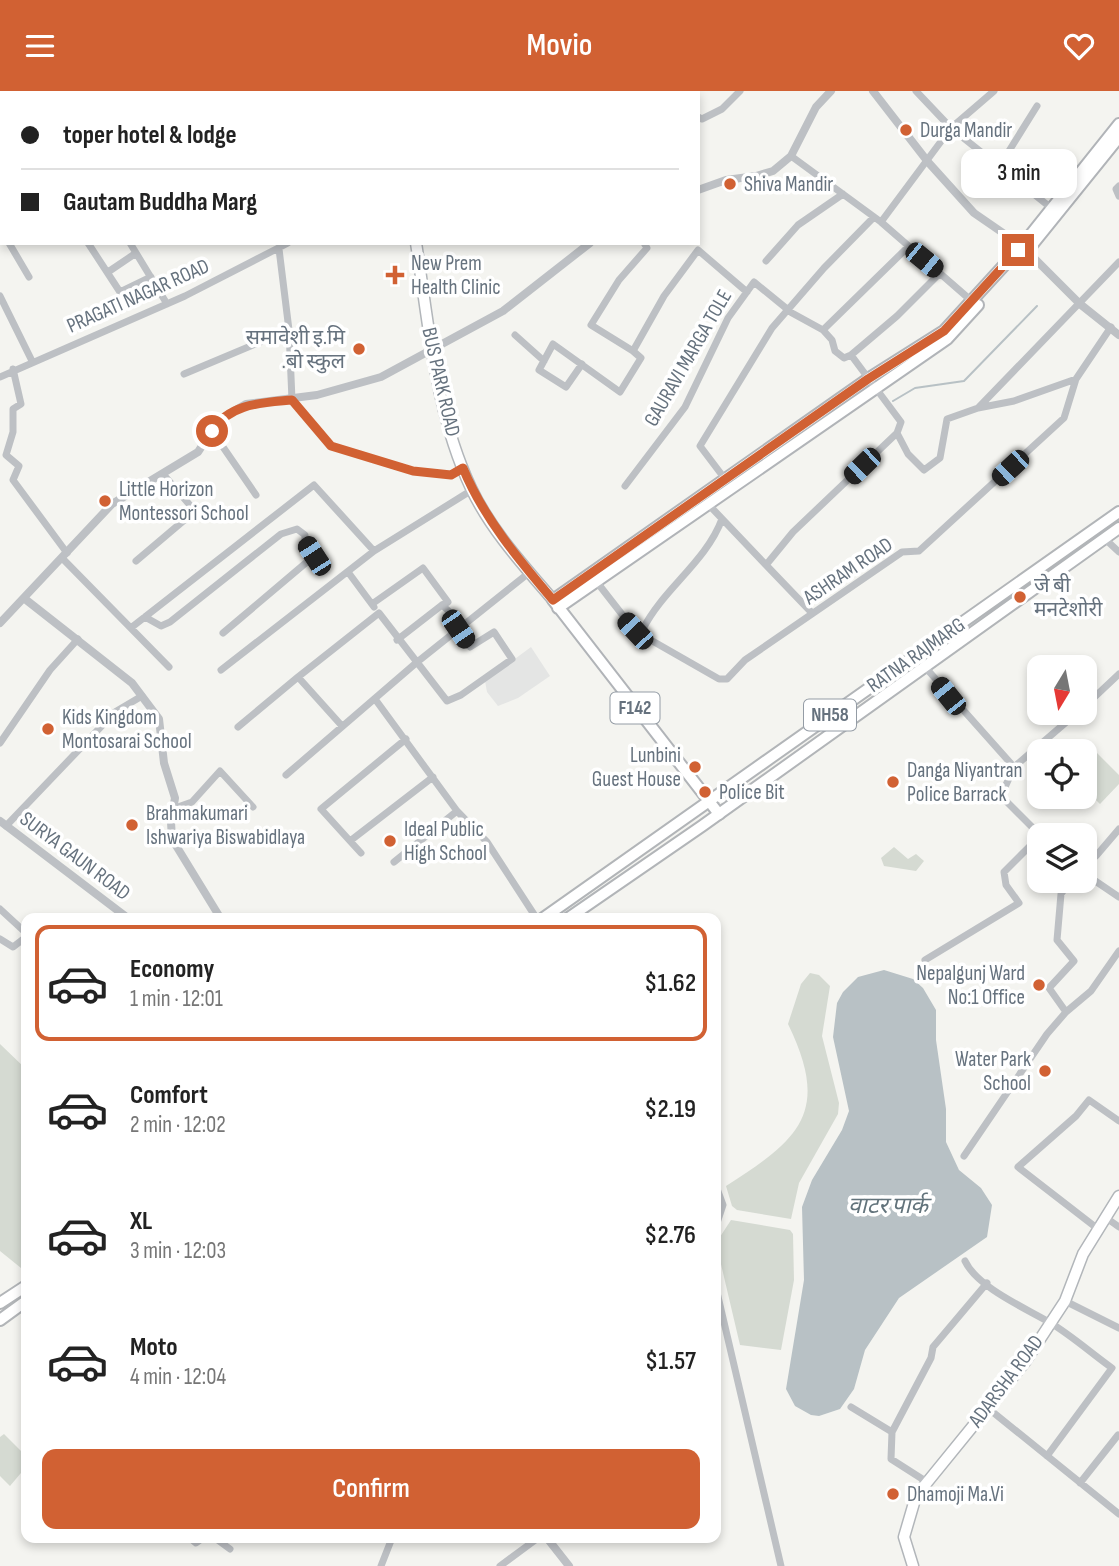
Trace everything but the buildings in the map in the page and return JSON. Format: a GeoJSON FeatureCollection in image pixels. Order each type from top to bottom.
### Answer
{"type":"FeatureCollection","features":[{"type":"Feature","properties":{"kind":"main road"},"geometry":{"type":"LineString","coordinates":[[1023,248],[1050,207],[1119,124]]}},
{"type":"Feature","properties":{"kind":"main road"},"geometry":{"type":"LineString","coordinates":[[555,604],[596,580],[708,504],[944,331],[975,304],[1119,138]]}},
{"type":"Feature","properties":{"kind":"main road","name":"BUS PARK ROAD"},"geometry":{"type":"LineString","coordinates":[[416,245],[431,351],[463,468],[472,489],[530,572],[719,814]]}},
{"type":"Feature","properties":{"kind":"main road"},"geometry":{"type":"LineString","coordinates":[[555,604],[725,479],[872,383]]}},
{"type":"Feature","properties":{"kind":"main road","name":"RATNA RAJMARG"},"geometry":{"type":"LineString","coordinates":[[549,913],[1119,512]]}},
{"type":"Feature","properties":{"kind":"main road","name":"RATNA RAJMARG"},"geometry":{"type":"LineString","coordinates":[[576,913],[1119,528]]}},
{"type":"Feature","properties":{"kind":"main road","name":"ADARSHA ROAD"},"geometry":{"type":"LineString","coordinates":[[913,1566],[904,1537],[916,1496],[1025,1362],[1065,1301],[1083,1254],[1119,1196]]}},
{"type":"Feature","properties":{"kind":"main road"},"geometry":{"type":"LineString","coordinates":[[0,1303],[21,1289]]}},
{"type":"Feature","properties":{"kind":"main road"},"geometry":{"type":"LineString","coordinates":[[0,1320],[21,1305]]}},
{"type":"Feature","properties":{"kind":"street"},"geometry":{"type":"LineString","coordinates":[[700,118],[722,109],[740,91]]}},
{"type":"Feature","properties":{"kind":"street"},"geometry":{"type":"LineString","coordinates":[[700,189],[726,180],[756,176],[774,170],[790,156],[816,107],[831,91]]}},
{"type":"Feature","properties":{"kind":"street"},"geometry":{"type":"LineString","coordinates":[[873,91],[928,162],[974,213],[1023,248],[1080,304],[1116,331]]}},
{"type":"Feature","properties":{"kind":"street"},"geometry":{"type":"LineString","coordinates":[[916,91],[951,128],[1050,207]]}},
{"type":"Feature","properties":{"kind":"street"},"geometry":{"type":"LineString","coordinates":[[725,479],[700,446],[788,307],[878,219],[928,162],[951,128],[994,91]]}},
{"type":"Feature","properties":{"kind":"street"},"geometry":{"type":"LineString","coordinates":[[999,167],[1037,106]]}},
{"type":"Feature","properties":{"kind":"street"},"geometry":{"type":"LineString","coordinates":[[790,156],[878,219],[975,304]]}},
{"type":"Feature","properties":{"kind":"street"},"geometry":{"type":"LineString","coordinates":[[1119,186],[1119,197]]}},
{"type":"Feature","properties":{"kind":"street"},"geometry":{"type":"LineString","coordinates":[[766,261],[799,225],[843,194]]}},
{"type":"Feature","properties":{"kind":"street"},"geometry":{"type":"LineString","coordinates":[[10,245],[30,277]]}},
{"type":"Feature","properties":{"kind":"street"},"geometry":{"type":"LineString","coordinates":[[89,245],[120,292],[151,277]]}},
{"type":"Feature","properties":{"kind":"street"},"geometry":{"type":"LineString","coordinates":[[131,245],[167,304]]}},
{"type":"Feature","properties":{"kind":"street","name":"PRAGATI NAGAR ROAD"},"geometry":{"type":"LineString","coordinates":[[0,377],[13,369],[167,304],[285,245]]}},
{"type":"Feature","properties":{"kind":"street"},"geometry":{"type":"LineString","coordinates":[[0,623],[112,504],[198,452],[219,420],[246,404],[292,400],[381,377],[503,311],[587,245]]}},
{"type":"Feature","properties":{"kind":"street"},"geometry":{"type":"LineString","coordinates":[[582,364],[566,387],[539,370],[553,344],[582,364],[620,392],[641,358],[591,325],[619,280],[647,248],[645,245]]}},
{"type":"Feature","properties":{"kind":"street"},"geometry":{"type":"LineString","coordinates":[[823,330],[908,247]]}},
{"type":"Feature","properties":{"kind":"street"},"geometry":{"type":"LineString","coordinates":[[279,249],[289,330],[292,400],[331,446],[413,471],[451,475],[463,468]]}},
{"type":"Feature","properties":{"kind":"street"},"geometry":{"type":"LineString","coordinates":[[633,351],[664,296],[698,250],[747,292]]}},
{"type":"Feature","properties":{"kind":"street"},"geometry":{"type":"LineString","coordinates":[[108,272],[136,253]]}},
{"type":"Feature","properties":{"kind":"street"},"geometry":{"type":"LineString","coordinates":[[978,408],[1119,262]]}},
{"type":"Feature","properties":{"kind":"street"},"geometry":{"type":"LineString","coordinates":[[850,355],[897,316],[940,273]]}},
{"type":"Feature","properties":{"kind":"street","name":"GAURAVI MARGA TOLE"},"geometry":{"type":"LineString","coordinates":[[625,486],[685,407],[728,318],[754,282],[806,322],[823,330],[832,340],[835,352],[844,358],[850,355],[901,422],[897,433]]}},
{"type":"Feature","properties":{"kind":"street"},"geometry":{"type":"LineString","coordinates":[[0,296],[32,361]]}},
{"type":"Feature","properties":{"kind":"street"},"geometry":{"type":"LineString","coordinates":[[184,374],[289,330]]}},
{"type":"Feature","properties":{"kind":"street","name":"ASHRAM ROAD"},"geometry":{"type":"LineString","coordinates":[[596,580],[635,631],[719,679],[727,679],[745,660],[902,552],[919,551],[1064,418],[1076,379],[1116,331]]}},
{"type":"Feature","properties":{"kind":"street"},"geometry":{"type":"LineString","coordinates":[[515,335],[544,361]]}},
{"type":"Feature","properties":{"kind":"street"},"geometry":{"type":"LineString","coordinates":[[13,369],[21,404],[13,409],[13,432],[6,455],[19,466],[13,480],[65,556],[169,667]]}},
{"type":"Feature","properties":{"kind":"street"},"geometry":{"type":"LineString","coordinates":[[766,565],[793,532],[897,433],[908,454],[924,470],[940,458],[947,419],[978,408],[1014,401],[1076,379]]}},
{"type":"Feature","properties":{"kind":"street"},"geometry":{"type":"LineString","coordinates":[[212,431],[256,495]]}},
{"type":"Feature","properties":{"kind":"street"},"geometry":{"type":"LineString","coordinates":[[136,561],[195,511],[163,474]]}},
{"type":"Feature","properties":{"kind":"street"},"geometry":{"type":"LineString","coordinates":[[132,627],[314,485],[374,551]]}},
{"type":"Feature","properties":{"kind":"street"},"geometry":{"type":"LineString","coordinates":[[221,670],[374,551],[472,489]]}},
{"type":"Feature","properties":{"kind":"street"},"geometry":{"type":"LineString","coordinates":[[708,504],[812,613]]}},
{"type":"Feature","properties":{"kind":"street"},"geometry":{"type":"LineString","coordinates":[[635,631],[643,629],[660,601],[706,549],[722,519]]}},
{"type":"Feature","properties":{"kind":"street"},"geometry":{"type":"LineString","coordinates":[[145,617],[161,626],[170,622],[281,534],[297,529],[305,535],[305,541],[314,556],[223,633]]}},
{"type":"Feature","properties":{"kind":"street"},"geometry":{"type":"LineString","coordinates":[[1105,539],[1119,552]]}},
{"type":"Feature","properties":{"kind":"street"},"geometry":{"type":"LineString","coordinates":[[372,604],[423,568],[448,602],[397,640]]}},
{"type":"Feature","properties":{"kind":"street"},"geometry":{"type":"LineString","coordinates":[[348,572],[397,640],[447,701],[461,695],[512,659],[494,632],[470,647],[452,614],[442,605]]}},
{"type":"Feature","properties":{"kind":"street"},"geometry":{"type":"LineString","coordinates":[[286,775],[416,663],[530,572]]}},
{"type":"Feature","properties":{"kind":"street"},"geometry":{"type":"LineString","coordinates":[[25,599],[132,683],[162,725],[164,763],[175,798],[170,829],[177,851],[217,913]]}},
{"type":"Feature","properties":{"kind":"street"},"geometry":{"type":"LineString","coordinates":[[238,727],[379,613]]}},
{"type":"Feature","properties":{"kind":"street"},"geometry":{"type":"LineString","coordinates":[[0,743],[50,670],[78,639]]}},
{"type":"Feature","properties":{"kind":"street"},"geometry":{"type":"LineString","coordinates":[[925,667],[1014,767]]}},
{"type":"Feature","properties":{"kind":"street"},"geometry":{"type":"LineString","coordinates":[[1097,695],[1119,674]]}},
{"type":"Feature","properties":{"kind":"street"},"geometry":{"type":"LineString","coordinates":[[298,677],[342,726]]}},
{"type":"Feature","properties":{"kind":"street"},"geometry":{"type":"LineString","coordinates":[[3,823],[115,712],[142,696]]}},
{"type":"Feature","properties":{"kind":"street"},"geometry":{"type":"LineString","coordinates":[[376,699],[457,811],[488,842],[536,913]]}},
{"type":"Feature","properties":{"kind":"street"},"geometry":{"type":"LineString","coordinates":[[1028,823],[1001,796],[1014,767],[1063,725]]}},
{"type":"Feature","properties":{"kind":"street"},"geometry":{"type":"LineString","coordinates":[[361,853],[321,809],[405,739]]}},
{"type":"Feature","properties":{"kind":"street"},"geometry":{"type":"LineString","coordinates":[[175,808],[192,801],[220,771],[253,807]]}},
{"type":"Feature","properties":{"kind":"street"},"geometry":{"type":"LineString","coordinates":[[350,841],[433,777]]}},
{"type":"Feature","properties":{"kind":"street"},"geometry":{"type":"LineString","coordinates":[[394,862],[457,811]]}},
{"type":"Feature","properties":{"kind":"street","name":"SURYA GAUN ROAD"},"geometry":{"type":"LineString","coordinates":[[3,823],[121,913]]}},
{"type":"Feature","properties":{"kind":"street"},"geometry":{"type":"LineString","coordinates":[[1097,855],[1119,829]]}},
{"type":"Feature","properties":{"kind":"street"},"geometry":{"type":"LineString","coordinates":[[925,960],[1019,903],[1006,884],[1004,872],[1027,848]]}},
{"type":"Feature","properties":{"kind":"street"},"geometry":{"type":"LineString","coordinates":[[1097,882],[1119,897]]}},
{"type":"Feature","properties":{"kind":"street"},"geometry":{"type":"LineString","coordinates":[[1062,893],[1057,940],[1074,961],[1049,988],[1066,1012]]}},
{"type":"Feature","properties":{"kind":"street"},"geometry":{"type":"LineString","coordinates":[[0,909],[21,930]]}},
{"type":"Feature","properties":{"kind":"street"},"geometry":{"type":"LineString","coordinates":[[0,939],[13,947],[21,940]]}},
{"type":"Feature","properties":{"kind":"street"},"geometry":{"type":"LineString","coordinates":[[964,1156],[1066,1012],[1091,991],[1119,951]]}},
{"type":"Feature","properties":{"kind":"street"},"geometry":{"type":"LineString","coordinates":[[1098,1229],[1018,1167],[1076,1116],[1089,1100],[1119,1121]]}},
{"type":"Feature","properties":{"kind":"street"},"geometry":{"type":"LineString","coordinates":[[1105,1217],[1119,1227]]}},
{"type":"Feature","properties":{"kind":"street"},"geometry":{"type":"LineString","coordinates":[[965,1261],[987,1283],[1020,1308],[1049,1322],[1112,1368],[1047,1456]]}},
{"type":"Feature","properties":{"kind":"street"},"geometry":{"type":"LineString","coordinates":[[927,1482],[891,1459],[892,1432],[931,1358],[933,1347],[987,1283]]}},
{"type":"Feature","properties":{"kind":"street"},"geometry":{"type":"LineString","coordinates":[[1065,1301],[1119,1328]]}},
{"type":"Feature","properties":{"kind":"street"},"geometry":{"type":"LineString","coordinates":[[721,1309],[781,1566]]}},
{"type":"Feature","properties":{"kind":"street"},"geometry":{"type":"LineString","coordinates":[[851,1408],[892,1432]]}},
{"type":"Feature","properties":{"kind":"street"},"geometry":{"type":"LineString","coordinates":[[989,1409],[1119,1514]]}},
{"type":"Feature","properties":{"kind":"street"},"geometry":{"type":"LineString","coordinates":[[1080,1483],[1118,1435]]}},
{"type":"Feature","properties":{"kind":"street"},"geometry":{"type":"LineString","coordinates":[[222,1543],[230,1549]]}},
{"type":"Feature","properties":{"kind":"street"},"geometry":{"type":"LineString","coordinates":[[381,1566],[388,1543]]}},
{"type":"Feature","properties":{"kind":"street"},"geometry":{"type":"LineString","coordinates":[[500,1566],[531,1543]]}},
{"type":"Feature","properties":{"kind":"street"},"geometry":{"type":"LineString","coordinates":[[551,1543],[569,1566]]}},
{"type":"Feature","properties":{"kind":"shaded area"},"geometry":{"type":"Polygon","coordinates":[[[531,647],[550,676],[518,698],[498,706],[487,692],[485,681],[531,647]]]}},
{"type":"Feature","properties":{"kind":"shaded area"},"geometry":{"type":"Polygon","coordinates":[[[1097,753],[1119,775],[1119,784],[1100,804],[1097,801],[1097,753]]]}},
{"type":"Feature","properties":{"kind":"shaded area"},"geometry":{"type":"Polygon","coordinates":[[[894,847],[908,859],[916,854],[924,861],[916,871],[884,866],[881,858],[894,847]]]}},
{"type":"Feature","properties":{"kind":"shaded area"},"geometry":{"type":"Polygon","coordinates":[[[810,973],[819,975],[830,986],[822,1036],[839,1103],[838,1114],[799,1183],[791,1219],[737,1210],[732,1206],[726,1186],[773,1153],[789,1137],[801,1120],[807,1102],[807,1080],[801,1054],[788,1024],[801,984],[810,973]]]}},
{"type":"Feature","properties":{"kind":"shaded area"},"geometry":{"type":"Polygon","coordinates":[[[0,1044],[21,1064],[21,1268],[0,1251],[0,1044]]]}},
{"type":"Feature","properties":{"kind":"shaded area"},"geometry":{"type":"Polygon","coordinates":[[[731,1220],[790,1230],[793,1234],[794,1280],[781,1350],[740,1345],[721,1264],[721,1235],[731,1220]]]}},
{"type":"Feature","properties":{"kind":"shaded area"},"geometry":{"type":"Polygon","coordinates":[[[4,1434],[21,1451],[21,1473],[10,1486],[0,1476],[0,1437],[4,1434]]]}},
{"type":"Feature","properties":{"kind":"water","name":"वाटर पार्क"},"geometry":{"type":"Polygon","coordinates":[[[884,970],[913,979],[923,988],[936,1010],[936,1040],[946,1109],[946,1142],[959,1170],[981,1188],[992,1205],[987,1237],[899,1298],[865,1350],[854,1389],[840,1409],[819,1416],[811,1415],[795,1406],[786,1389],[804,1280],[802,1207],[812,1180],[842,1130],[849,1111],[833,1037],[837,1003],[843,992],[858,977],[884,970]]]}},
{"type":"Feature","properties":{"kind":"waterway"},"geometry":{"type":"LineString","coordinates":[[893,401],[915,388],[964,381],[1037,306]]}},
{"type":"Feature","properties":{"kind":"place","name":"Durga Mandir"},"geometry":{"type":"Point","coordinates":[906,130]}},
{"type":"Feature","properties":{"kind":"place","name":"Shiva Mandir"},"geometry":{"type":"Point","coordinates":[730,184]}},
{"type":"Feature","properties":{"kind":"place","name":"New Prem Health Clinic"},"geometry":{"type":"Point","coordinates":[395,275]}},
{"type":"Feature","properties":{"kind":"place","name":"समावेशी इ.मि .बाे स्कुल"},"geometry":{"type":"Point","coordinates":[359,349]}},
{"type":"Feature","properties":{"kind":"place","name":"Little Horizon Montessori School"},"geometry":{"type":"Point","coordinates":[105,501]}},
{"type":"Feature","properties":{"kind":"place","name":"जे बी मनटेशोरी"},"geometry":{"type":"Point","coordinates":[1020,597]}},
{"type":"Feature","properties":{"kind":"place","name":"Kids Kingdom Montosarai School"},"geometry":{"type":"Point","coordinates":[48,729]}},
{"type":"Feature","properties":{"kind":"place","name":"Lunbini Guest House"},"geometry":{"type":"Point","coordinates":[695,767]}},
{"type":"Feature","properties":{"kind":"place","name":"Danga Niyantran Police Barrack"},"geometry":{"type":"Point","coordinates":[893,782]}},
{"type":"Feature","properties":{"kind":"place","name":"Police Bit"},"geometry":{"type":"Point","coordinates":[705,792]}},
{"type":"Feature","properties":{"kind":"place","name":"Brahmakumari Ishwariya Biswabidlaya"},"geometry":{"type":"Point","coordinates":[132,825]}},
{"type":"Feature","properties":{"kind":"place","name":"Ideal Public High School"},"geometry":{"type":"Point","coordinates":[390,841]}},
{"type":"Feature","properties":{"kind":"place","name":"Nepalgunj Ward No:1 Office"},"geometry":{"type":"Point","coordinates":[1039,985]}},
{"type":"Feature","properties":{"kind":"place","name":"Water Park School"},"geometry":{"type":"Point","coordinates":[1045,1071]}},
{"type":"Feature","properties":{"kind":"place","name":"Dhamoji Ma.Vi"},"geometry":{"type":"Point","coordinates":[893,1494]}},
{"type":"Feature","properties":{"kind":"route"},"geometry":{"type":"LineString","coordinates":[[212,431],[219,420],[246,404],[292,400],[331,446],[413,471],[451,475],[463,468],[472,489],[507,544],[553,600],[594,574],[868,379],[944,331],[1018,250]]}}]}
